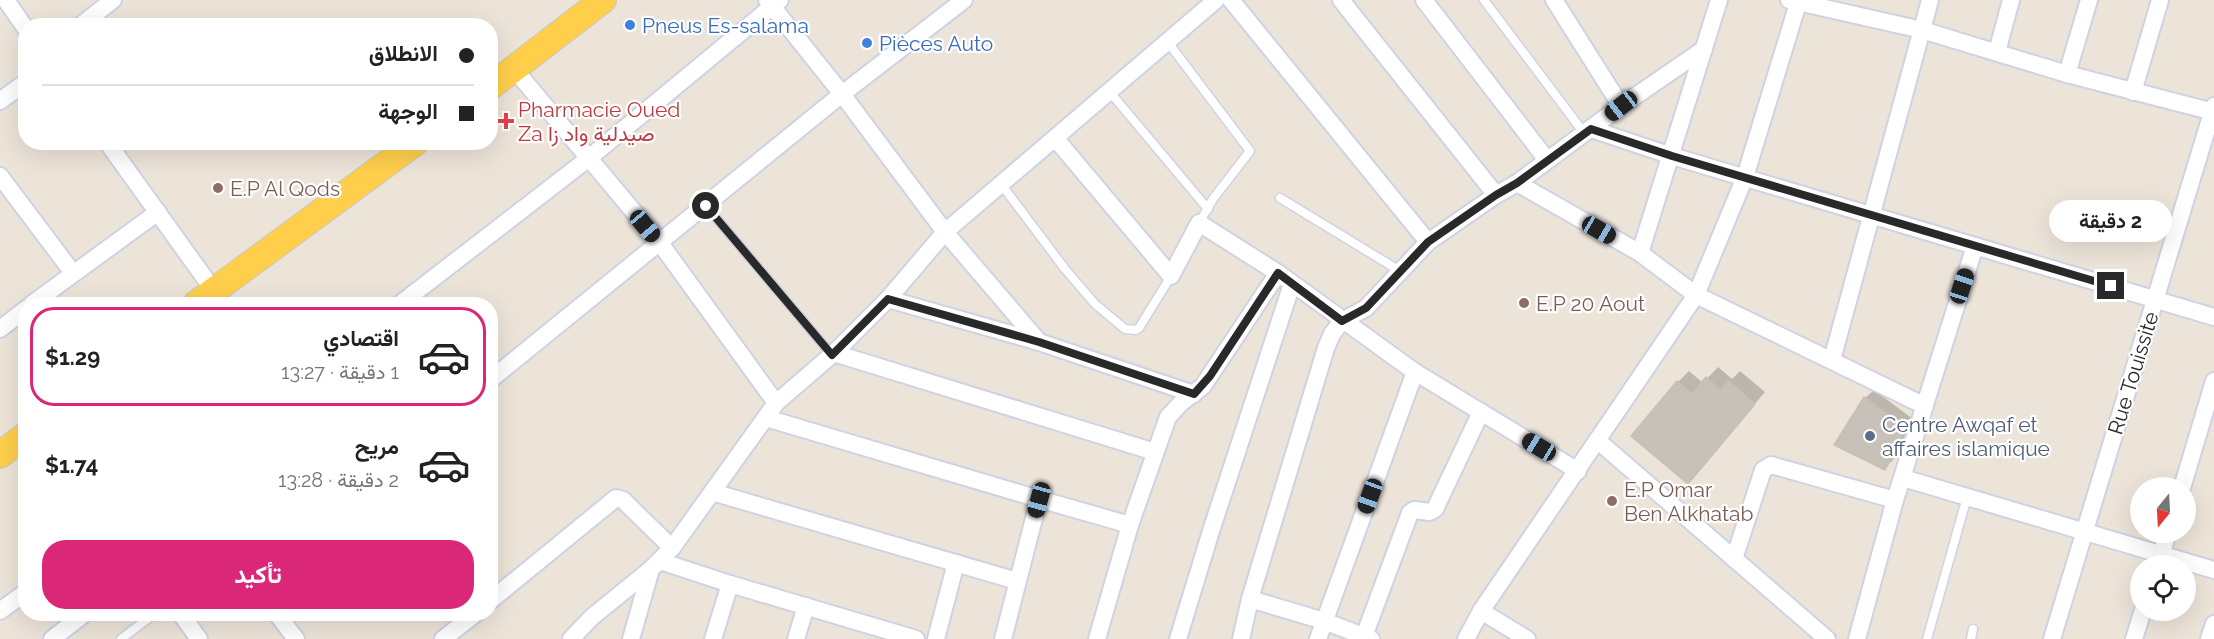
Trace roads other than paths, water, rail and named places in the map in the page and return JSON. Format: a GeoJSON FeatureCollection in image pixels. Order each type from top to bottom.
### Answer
{"type":"FeatureCollection","features":[{"type":"Feature","properties":{"kind":"main road"},"geometry":{"type":"LineString","coordinates":[[498,81],[603,0]]}},
{"type":"Feature","properties":{"kind":"main road"},"geometry":{"type":"LineString","coordinates":[[206,297],[405,150]]}},
{"type":"Feature","properties":{"kind":"main road"},"geometry":{"type":"LineString","coordinates":[[0,455],[18,441]]}},
{"type":"Feature","properties":{"kind":"street"},"geometry":{"type":"LineString","coordinates":[[90,18],[113,0]]}},
{"type":"Feature","properties":{"kind":"street"},"geometry":{"type":"LineString","coordinates":[[498,374],[842,94],[964,0]]}},
{"type":"Feature","properties":{"kind":"street"},"geometry":{"type":"LineString","coordinates":[[571,639],[592,616],[656,565],[672,548],[776,403],[833,354],[888,299],[945,232],[1216,0]]}},
{"type":"Feature","properties":{"kind":"street"},"geometry":{"type":"LineString","coordinates":[[1231,0],[1428,242]]}},
{"type":"Feature","properties":{"kind":"street"},"geometry":{"type":"LineString","coordinates":[[1341,0],[1496,195]]}},
{"type":"Feature","properties":{"kind":"street"},"geometry":{"type":"LineString","coordinates":[[1424,0],[1547,160]]}},
{"type":"Feature","properties":{"kind":"street"},"geometry":{"type":"LineString","coordinates":[[1554,0],[1621,106]]}},
{"type":"Feature","properties":{"kind":"street"},"geometry":{"type":"LineString","coordinates":[[1640,253],[1719,0]]}},
{"type":"Feature","properties":{"kind":"street"},"geometry":{"type":"LineString","coordinates":[[1466,639],[1481,611],[1696,295],[1745,177],[1795,0],[1922,30],[2067,74],[2214,110]]}},
{"type":"Feature","properties":{"kind":"street"},"geometry":{"type":"LineString","coordinates":[[1832,360],[1930,0]]}},
{"type":"Feature","properties":{"kind":"street"},"geometry":{"type":"LineString","coordinates":[[1997,52],[2011,0]]}},
{"type":"Feature","properties":{"kind":"street"},"geometry":{"type":"LineString","coordinates":[[2067,74],[2089,0]]}},
{"type":"Feature","properties":{"kind":"street"},"geometry":{"type":"LineString","coordinates":[[2133,92],[2160,0]]}},
{"type":"Feature","properties":{"kind":"street"},"geometry":{"type":"LineString","coordinates":[[409,297],[589,158],[773,2],[945,232],[1039,342]]}},
{"type":"Feature","properties":{"kind":"street"},"geometry":{"type":"LineString","coordinates":[[4,3],[18,20]]}},
{"type":"Feature","properties":{"kind":"street"},"geometry":{"type":"LineString","coordinates":[[1241,639],[1250,598],[1326,348],[1332,334],[1342,321],[1366,308],[1428,242],[1517,183],[1621,106],[1704,49]]}},
{"type":"Feature","properties":{"kind":"street"},"geometry":{"type":"LineString","coordinates":[[515,69],[660,243],[776,403]]}},
{"type":"Feature","properties":{"kind":"street"},"geometry":{"type":"LineString","coordinates":[[0,100],[18,88]]}},
{"type":"Feature","properties":{"kind":"street","name":"Rue Touissite"},"geometry":{"type":"LineString","coordinates":[[2052,639],[2214,110]]}},
{"type":"Feature","properties":{"kind":"street"},"geometry":{"type":"LineString","coordinates":[[1588,131],[2214,317]]}},
{"type":"Feature","properties":{"kind":"street"},"geometry":{"type":"LineString","coordinates":[[1054,138],[1171,276],[1199,224],[1278,273],[1415,372],[1578,471]]}},
{"type":"Feature","properties":{"kind":"street"},"geometry":{"type":"LineString","coordinates":[[113,150],[158,212],[204,297]]}},
{"type":"Feature","properties":{"kind":"street"},"geometry":{"type":"LineString","coordinates":[[0,176],[72,273]]}},
{"type":"Feature","properties":{"kind":"street"},"geometry":{"type":"LineString","coordinates":[[1517,183],[1640,253],[1696,295],[1925,406]]}},
{"type":"Feature","properties":{"kind":"street"},"geometry":{"type":"LineString","coordinates":[[41,297],[158,212]]}},
{"type":"Feature","properties":{"kind":"street"},"geometry":{"type":"LineString","coordinates":[[1857,639],[1895,500],[1975,246]]}},
{"type":"Feature","properties":{"kind":"street"},"geometry":{"type":"LineString","coordinates":[[1097,639],[1130,525],[1168,417],[1210,376],[1278,273]]}},
{"type":"Feature","properties":{"kind":"street"},"geometry":{"type":"LineString","coordinates":[[1179,639],[1211,531],[1292,284]]}},
{"type":"Feature","properties":{"kind":"street"},"geometry":{"type":"LineString","coordinates":[[888,299],[1039,342],[1194,394]]}},
{"type":"Feature","properties":{"kind":"street"},"geometry":{"type":"LineString","coordinates":[[0,329],[18,315]]}},
{"type":"Feature","properties":{"kind":"street"},"geometry":{"type":"LineString","coordinates":[[833,354],[1155,452]]}},
{"type":"Feature","properties":{"kind":"street"},"geometry":{"type":"LineString","coordinates":[[1318,639],[1415,372]]}},
{"type":"Feature","properties":{"kind":"street"},"geometry":{"type":"LineString","coordinates":[[2185,477],[2214,381]]}},
{"type":"Feature","properties":{"kind":"street"},"geometry":{"type":"LineString","coordinates":[[1250,598],[1324,621],[1366,638],[1410,513],[1414,510],[1430,512],[1435,509],[1481,412]]}},
{"type":"Feature","properties":{"kind":"street"},"geometry":{"type":"LineString","coordinates":[[766,418],[1130,525]]}},
{"type":"Feature","properties":{"kind":"street"},"geometry":{"type":"LineString","coordinates":[[1597,440],[1827,639]]}},
{"type":"Feature","properties":{"kind":"street"},"geometry":{"type":"LineString","coordinates":[[1734,559],[1766,466],[1771,465],[1895,500]]}},
{"type":"Feature","properties":{"kind":"street"},"geometry":{"type":"LineString","coordinates":[[1903,478],[2084,531],[2147,555]]}},
{"type":"Feature","properties":{"kind":"street"},"geometry":{"type":"LineString","coordinates":[[712,492],[1017,581]]}},
{"type":"Feature","properties":{"kind":"street"},"geometry":{"type":"LineString","coordinates":[[498,594],[616,498],[623,500],[672,548]]}},
{"type":"Feature","properties":{"kind":"street"},"geometry":{"type":"LineString","coordinates":[[1003,639],[1039,500]]}},
{"type":"Feature","properties":{"kind":"street"},"geometry":{"type":"LineString","coordinates":[[936,639],[956,563]]}},
{"type":"Feature","properties":{"kind":"street"},"geometry":{"type":"LineString","coordinates":[[656,565],[806,606],[872,633],[916,639]]}},
{"type":"Feature","properties":{"kind":"street"},"geometry":{"type":"LineString","coordinates":[[631,639],[656,565]]}},
{"type":"Feature","properties":{"kind":"street"},"geometry":{"type":"LineString","coordinates":[[2196,567],[2214,570]]}},
{"type":"Feature","properties":{"kind":"street"},"geometry":{"type":"LineString","coordinates":[[713,639],[730,584]]}},
{"type":"Feature","properties":{"kind":"street"},"geometry":{"type":"LineString","coordinates":[[0,612],[18,598]]}},
{"type":"Feature","properties":{"kind":"street"},"geometry":{"type":"LineString","coordinates":[[796,639],[806,606]]}},
{"type":"Feature","properties":{"kind":"street"},"geometry":{"type":"LineString","coordinates":[[1481,611],[1527,639]]}},
{"type":"Feature","properties":{"kind":"street"},"geometry":{"type":"LineString","coordinates":[[52,639],[75,621]]}},
{"type":"Feature","properties":{"kind":"street"},"geometry":{"type":"LineString","coordinates":[[184,621],[191,636]]}},
{"type":"Feature","properties":{"kind":"street"},"geometry":{"type":"LineString","coordinates":[[282,621],[296,639]]}},
{"type":"Feature","properties":{"kind":"street"},"geometry":{"type":"LineString","coordinates":[[443,639],[466,621]]}},
{"type":"Feature","properties":{"kind":"street"},"geometry":{"type":"LineString","coordinates":[[2134,639],[2140,621]]}},
{"type":"Feature","properties":{"kind":"street"},"geometry":{"type":"LineString","coordinates":[[2209,639],[2214,624]]}},
{"type":"Feature","properties":{"kind":"lane"},"geometry":{"type":"LineString","coordinates":[[1484,0],[1588,131]]}},
{"type":"Feature","properties":{"kind":"lane"},"geometry":{"type":"LineString","coordinates":[[1167,41],[1250,151],[1199,224]]}},
{"type":"Feature","properties":{"kind":"lane"},"geometry":{"type":"LineString","coordinates":[[1109,91],[1208,209]]}},
{"type":"Feature","properties":{"kind":"lane"},"geometry":{"type":"LineString","coordinates":[[1001,184],[1065,269],[1095,304],[1125,329],[1132,331],[1139,328],[1171,276]]}},
{"type":"Feature","properties":{"kind":"lane"},"geometry":{"type":"LineString","coordinates":[[1280,198],[1400,271]]}},
{"type":"Feature","properties":{"kind":"lane"},"geometry":{"type":"LineString","coordinates":[[706,206],[833,354]]}},
{"type":"Feature","properties":{"kind":"lane"},"geometry":{"type":"LineString","coordinates":[[1927,639],[1967,497]]}},
{"type":"Feature","properties":{"kind":"lane"},"geometry":{"type":"LineString","coordinates":[[121,639],[145,621]]}},
{"type":"Feature","properties":{"kind":"lane"},"geometry":{"type":"LineString","coordinates":[[1971,639],[1973,629]]}},
{"type":"Feature","properties":{"kind":"place","name":"Pneus Es-salama"},"geometry":{"type":"Point","coordinates":[630,25]}},
{"type":"Feature","properties":{"kind":"place","name":"Pièces Auto"},"geometry":{"type":"Point","coordinates":[867,43]}},
{"type":"Feature","properties":{"kind":"place","name":"Pharmacie Oued Za صيدلية واد زا"},"geometry":{"type":"Point","coordinates":[506,121]}},
{"type":"Feature","properties":{"kind":"place","name":"E.P Al Qods"},"geometry":{"type":"Point","coordinates":[218,188]}},
{"type":"Feature","properties":{"kind":"place","name":"E.P 20 Aout"},"geometry":{"type":"Point","coordinates":[1524,303]}},
{"type":"Feature","properties":{"kind":"place","name":"Centre Awqaf et affaires islamique"},"geometry":{"type":"Point","coordinates":[1870,436]}},
{"type":"Feature","properties":{"kind":"place","name":"E.P Omar Ben Alkhatab"},"geometry":{"type":"Point","coordinates":[1612,501]}}]}
